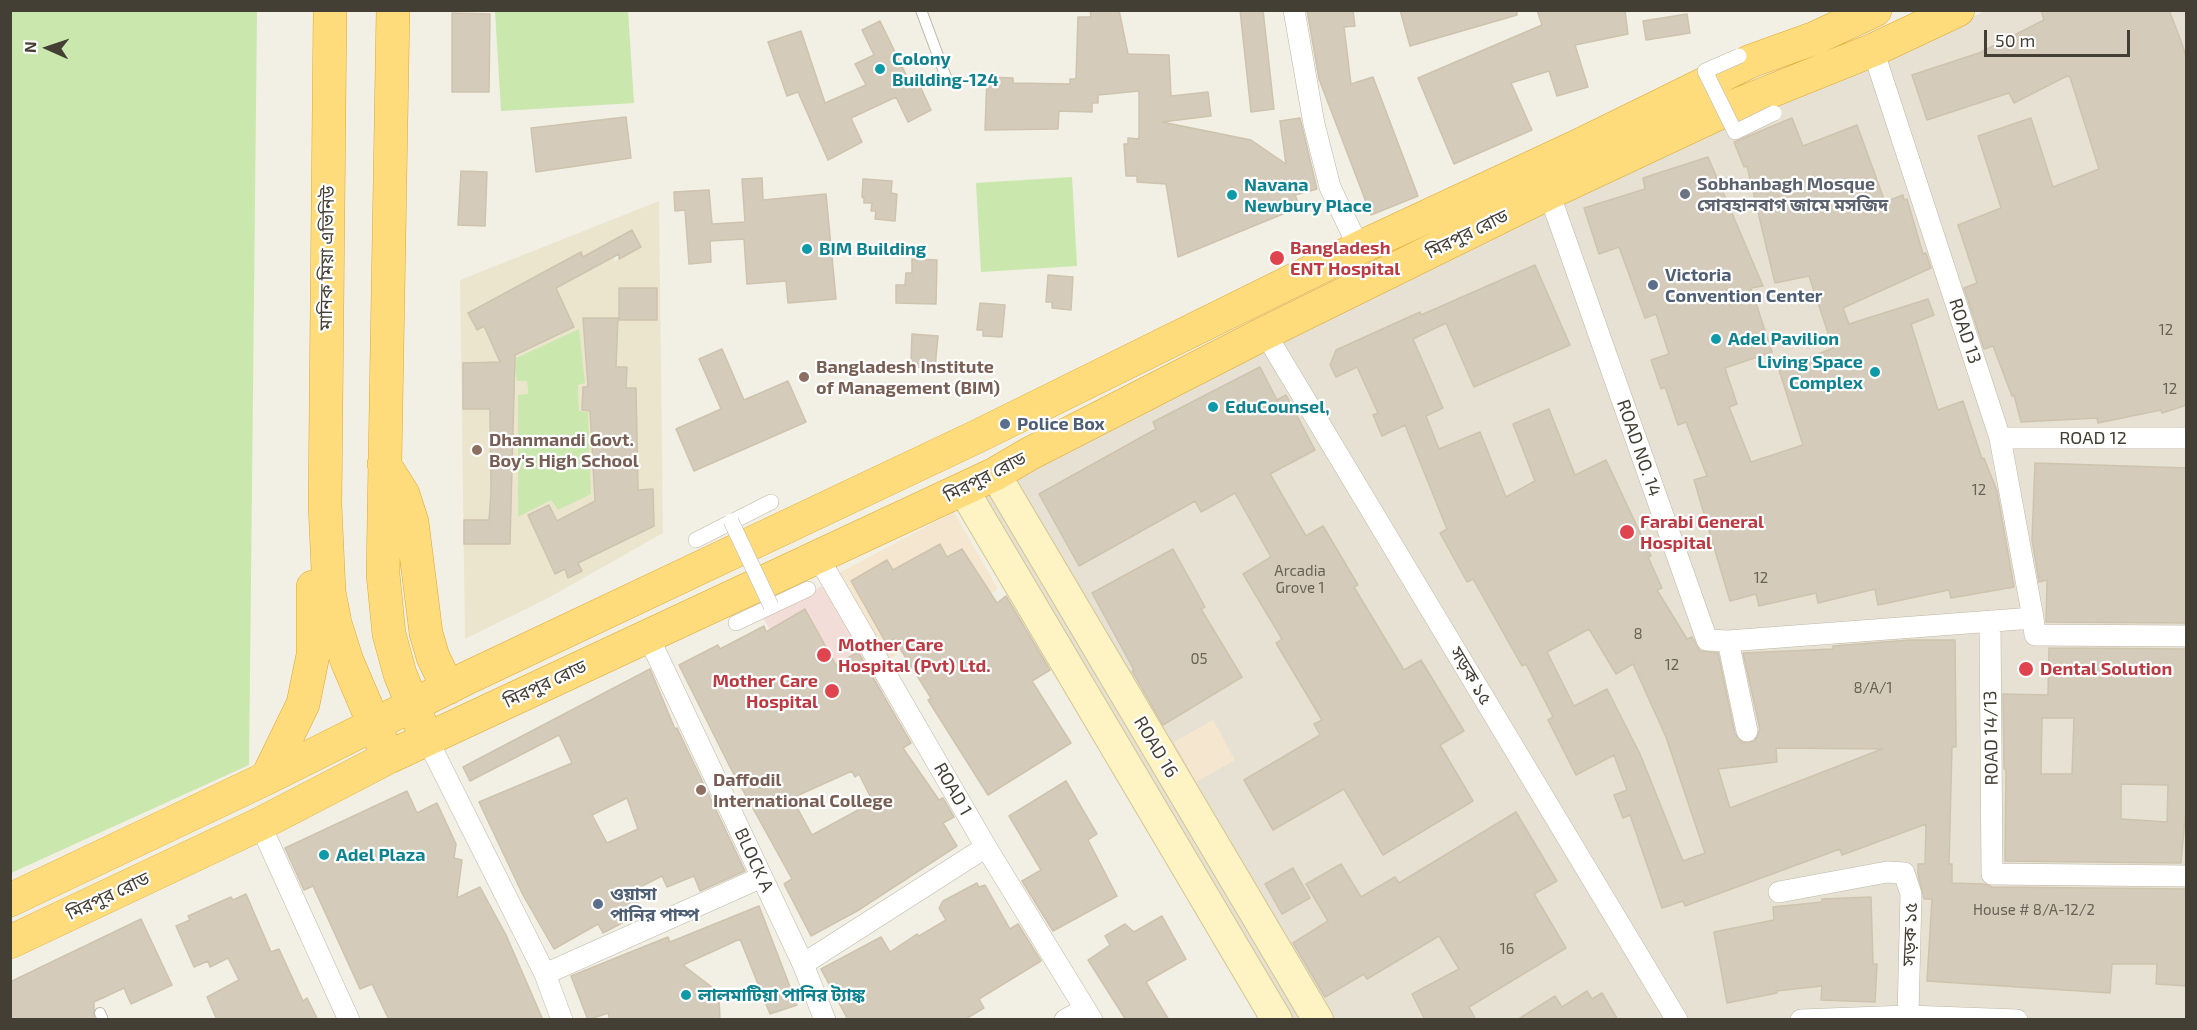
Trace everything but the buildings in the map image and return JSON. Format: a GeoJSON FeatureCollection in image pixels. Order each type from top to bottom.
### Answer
{"type":"FeatureCollection","features":[{"type":"Feature","properties":{"kind":"highway","name":"মানিক মিয়া এভিনিউ"},"geometry":{"type":"LineString","coordinates":[[330,10],[325,506],[329,592],[335,623],[347,661],[389,757]]}},
{"type":"Feature","properties":{"kind":"highway"},"geometry":{"type":"LineString","coordinates":[[393,10],[382,574],[389,633],[411,705],[427,740]]}},
{"type":"Feature","properties":{"kind":"highway","name":"মিরপুর রোড"},"geometry":{"type":"LineString","coordinates":[[10,942],[260,824],[389,757],[995,474],[1029,454],[1265,333],[1549,193],[1586,159],[1751,61],[1815,38],[1875,10]]}},
{"type":"Feature","properties":{"kind":"highway","name":"মিরপুর রোড"},"geometry":{"type":"LineString","coordinates":[[10,900],[267,778],[373,723],[976,437],[1359,248],[1586,159],[1734,106],[1873,50],[1958,10]]}},
{"type":"Feature","properties":{"kind":"highway"},"geometry":{"type":"LineString","coordinates":[[976,437],[995,474]]}},
{"type":"Feature","properties":{"kind":"highway"},"geometry":{"type":"LineString","coordinates":[[384,462],[403,494],[412,522],[426,633],[433,657],[448,688]]}},
{"type":"Feature","properties":{"kind":"highway","name":"মানিক মিয়া এভিনিউ"},"geometry":{"type":"LineString","coordinates":[[267,778],[303,704],[313,655],[312,581],[325,506]]}},
{"type":"Feature","properties":{"kind":"main road","name":"ROAD 16"},"geometry":{"type":"LineString","coordinates":[[995,474],[1318,1020]]}},
{"type":"Feature","properties":{"kind":"main road","name":"ROAD 16"},"geometry":{"type":"LineString","coordinates":[[963,489],[1277,1020]]}},
{"type":"Feature","properties":{"kind":"main road"},"geometry":{"type":"LineString","coordinates":[[1189,871],[1218,851]]}},
{"type":"Feature","properties":{"kind":"street"},"geometry":{"type":"LineString","coordinates":[[1294,10],[1314,124],[1330,187],[1359,248]]}},
{"type":"Feature","properties":{"kind":"street","name":"ROAD 13"},"geometry":{"type":"LineString","coordinates":[[1873,50],[2000,438],[2033,618]]}},
{"type":"Feature","properties":{"kind":"street"},"geometry":{"type":"LineString","coordinates":[[1739,56],[1705,71],[1735,132],[1774,114]]}},
{"type":"Feature","properties":{"kind":"street","name":"ROAD NO. 14"},"geometry":{"type":"LineString","coordinates":[[1549,193],[1707,640],[1728,641],[1990,621]]}},
{"type":"Feature","properties":{"kind":"street","name":"সড়ক ১৫"},"geometry":{"type":"LineString","coordinates":[[1265,333],[1677,1020]]}},
{"type":"Feature","properties":{"kind":"street","name":"ROAD 12"},"geometry":{"type":"LineString","coordinates":[[2000,438],[2187,438]]}},
{"type":"Feature","properties":{"kind":"street"},"geometry":{"type":"LineString","coordinates":[[696,540],[771,502]]}},
{"type":"Feature","properties":{"kind":"street"},"geometry":{"type":"LineString","coordinates":[[731,521],[771,606]]}},
{"type":"Feature","properties":{"kind":"street","name":"ROAD 1"},"geometry":{"type":"LineString","coordinates":[[818,557],[986,847],[1089,1014]]}},
{"type":"Feature","properties":{"kind":"street"},"geometry":{"type":"LineString","coordinates":[[736,623],[808,589]]}},
{"type":"Feature","properties":{"kind":"street"},"geometry":{"type":"LineString","coordinates":[[1990,621],[2033,618],[2035,635],[2187,636]]}},
{"type":"Feature","properties":{"kind":"street","name":"ROAD 14/13"},"geometry":{"type":"LineString","coordinates":[[1990,621],[1992,874],[2187,876]]}},
{"type":"Feature","properties":{"kind":"street","name":"BLOCK A"},"geometry":{"type":"LineString","coordinates":[[648,636],[803,964],[825,1020]]}},
{"type":"Feature","properties":{"kind":"street"},"geometry":{"type":"LineString","coordinates":[[1728,641],[1748,731]]}},
{"type":"Feature","properties":{"kind":"street"},"geometry":{"type":"LineString","coordinates":[[427,740],[545,974],[562,1020]]}},
{"type":"Feature","properties":{"kind":"street"},"geometry":{"type":"LineString","coordinates":[[260,824],[349,1020]]}},
{"type":"Feature","properties":{"kind":"street"},"geometry":{"type":"LineString","coordinates":[[803,964],[986,847]]}},
{"type":"Feature","properties":{"kind":"street","name":"সড়ক ১৫"},"geometry":{"type":"LineString","coordinates":[[1779,892],[1887,872],[1904,873],[1911,894],[1908,1016]]}},
{"type":"Feature","properties":{"kind":"street"},"geometry":{"type":"LineString","coordinates":[[545,974],[762,877]]}},
{"type":"Feature","properties":{"kind":"street"},"geometry":{"type":"LineString","coordinates":[[1065,1020],[1089,1014]]}},
{"type":"Feature","properties":{"kind":"street"},"geometry":{"type":"LineString","coordinates":[[1801,1020],[1908,1016],[2017,1020]]}},
{"type":"Feature","properties":{"kind":"lane"},"geometry":{"type":"LineString","coordinates":[[921,10],[946,78]]}},
{"type":"Feature","properties":{"kind":"shaded area"},"geometry":{"type":"Polygon","coordinates":[[[1985,11],[2186,11],[2186,1019],[1276,1019],[960,495],[1530,213],[1985,11]]]}},
{"type":"Feature","properties":{"kind":"shaded area","name":"Dhanmandi Govt. Boy's High School"},"geometry":{"type":"Polygon","coordinates":[[[659,201],[663,533],[548,598],[465,639],[460,280],[659,201]],[[632,231],[607,244],[615,261],[641,247],[632,231]],[[581,252],[468,312],[476,330],[590,269],[581,252]],[[617,318],[583,319],[588,387],[583,387],[582,410],[590,411],[595,501],[557,521],[549,505],[536,511],[536,532],[555,573],[565,569],[569,577],[582,571],[578,563],[654,526],[653,489],[638,490],[635,388],[626,388],[627,367],[616,367],[617,318]],[[494,362],[463,363],[463,408],[490,409],[491,491],[496,374],[494,362]],[[527,380],[528,395],[518,396],[518,516],[587,412],[579,411],[578,385],[584,383],[527,380]],[[465,520],[464,544],[509,544],[510,521],[465,520]]]}},
{"type":"Feature","properties":{"kind":"shaded area"},"geometry":{"type":"Polygon","coordinates":[[[954,512],[998,589],[887,661],[837,574],[954,512]]]}},
{"type":"Feature","properties":{"kind":"shaded area","name":"Mother Care Hospital (Pvt) Ltd."},"geometry":{"type":"Polygon","coordinates":[[[822,586],[887,691],[825,727],[763,618],[822,586]]]}},
{"type":"Feature","properties":{"kind":"shaded area"},"geometry":{"type":"Polygon","coordinates":[[[1213,720],[1235,760],[1196,782],[1174,742],[1213,720]]]}},
{"type":"Feature","properties":{"kind":"green space"},"geometry":{"type":"Polygon","coordinates":[[[10,11],[257,11],[249,765],[11,873],[10,11]]]}},
{"type":"Feature","properties":{"kind":"green space"},"geometry":{"type":"Polygon","coordinates":[[[495,11],[628,11],[634,103],[501,111],[495,11]]]}},
{"type":"Feature","properties":{"kind":"green space"},"geometry":{"type":"Polygon","coordinates":[[[1072,177],[1077,266],[981,272],[976,183],[1072,177]]]}},
{"type":"Feature","properties":{"kind":"green space"},"geometry":{"type":"Polygon","coordinates":[[[579,329],[585,383],[578,385],[579,411],[588,412],[591,494],[558,510],[551,500],[518,517],[518,395],[528,394],[527,381],[517,381],[514,359],[579,329]]]}},
{"type":"Feature","properties":{"kind":"place","name":"Colony Building-124"},"geometry":{"type":"Point","coordinates":[880,69]}},
{"type":"Feature","properties":{"kind":"place","name":"Sobhanbagh Mosque সোবহানবাগ জামে মসজিদ"},"geometry":{"type":"Point","coordinates":[1685,194]}},
{"type":"Feature","properties":{"kind":"place","name":"Navana Newbury Place"},"geometry":{"type":"Point","coordinates":[1232,195]}},
{"type":"Feature","properties":{"kind":"place","name":"BIM Building"},"geometry":{"type":"Point","coordinates":[807,249]}},
{"type":"Feature","properties":{"kind":"place","name":"Bangladesh ENT Hospital"},"geometry":{"type":"Point","coordinates":[1277,258]}},
{"type":"Feature","properties":{"kind":"place","name":"Victoria Convention Center"},"geometry":{"type":"Point","coordinates":[1653,285]}},
{"type":"Feature","properties":{"kind":"place","name":"Adel Pavilion"},"geometry":{"type":"Point","coordinates":[1716,339]}},
{"type":"Feature","properties":{"kind":"place","name":"Living Space Complex"},"geometry":{"type":"Point","coordinates":[1875,372]}},
{"type":"Feature","properties":{"kind":"place","name":"Bangladesh Institute of Management (BIM)"},"geometry":{"type":"Point","coordinates":[804,377]}},
{"type":"Feature","properties":{"kind":"place","name":"EduCounsel,"},"geometry":{"type":"Point","coordinates":[1213,407]}},
{"type":"Feature","properties":{"kind":"place","name":"Police Box"},"geometry":{"type":"Point","coordinates":[1005,424]}},
{"type":"Feature","properties":{"kind":"place","name":"Dhanmandi Govt. Boy's High School"},"geometry":{"type":"Point","coordinates":[477,450]}},
{"type":"Feature","properties":{"kind":"place","name":"Farabi General Hospital"},"geometry":{"type":"Point","coordinates":[1627,532]}},
{"type":"Feature","properties":{"kind":"place","name":"Mother Care Hospital (Pvt) Ltd."},"geometry":{"type":"Point","coordinates":[824,655]}},
{"type":"Feature","properties":{"kind":"place","name":"Dental Solution"},"geometry":{"type":"Point","coordinates":[2026,669]}},
{"type":"Feature","properties":{"kind":"place","name":"Mother Care Hospital"},"geometry":{"type":"Point","coordinates":[832,691]}},
{"type":"Feature","properties":{"kind":"place","name":"Daffodil International College"},"geometry":{"type":"Point","coordinates":[701,790]}},
{"type":"Feature","properties":{"kind":"place","name":"Adel Plaza"},"geometry":{"type":"Point","coordinates":[324,855]}},
{"type":"Feature","properties":{"kind":"place","name":"ওয়াসা পানির পাম্প"},"geometry":{"type":"Point","coordinates":[598,904]}},
{"type":"Feature","properties":{"kind":"place","name":"লালমাটিয়া পানির ট্যাঙ্ক"},"geometry":{"type":"Point","coordinates":[686,995]}}]}
